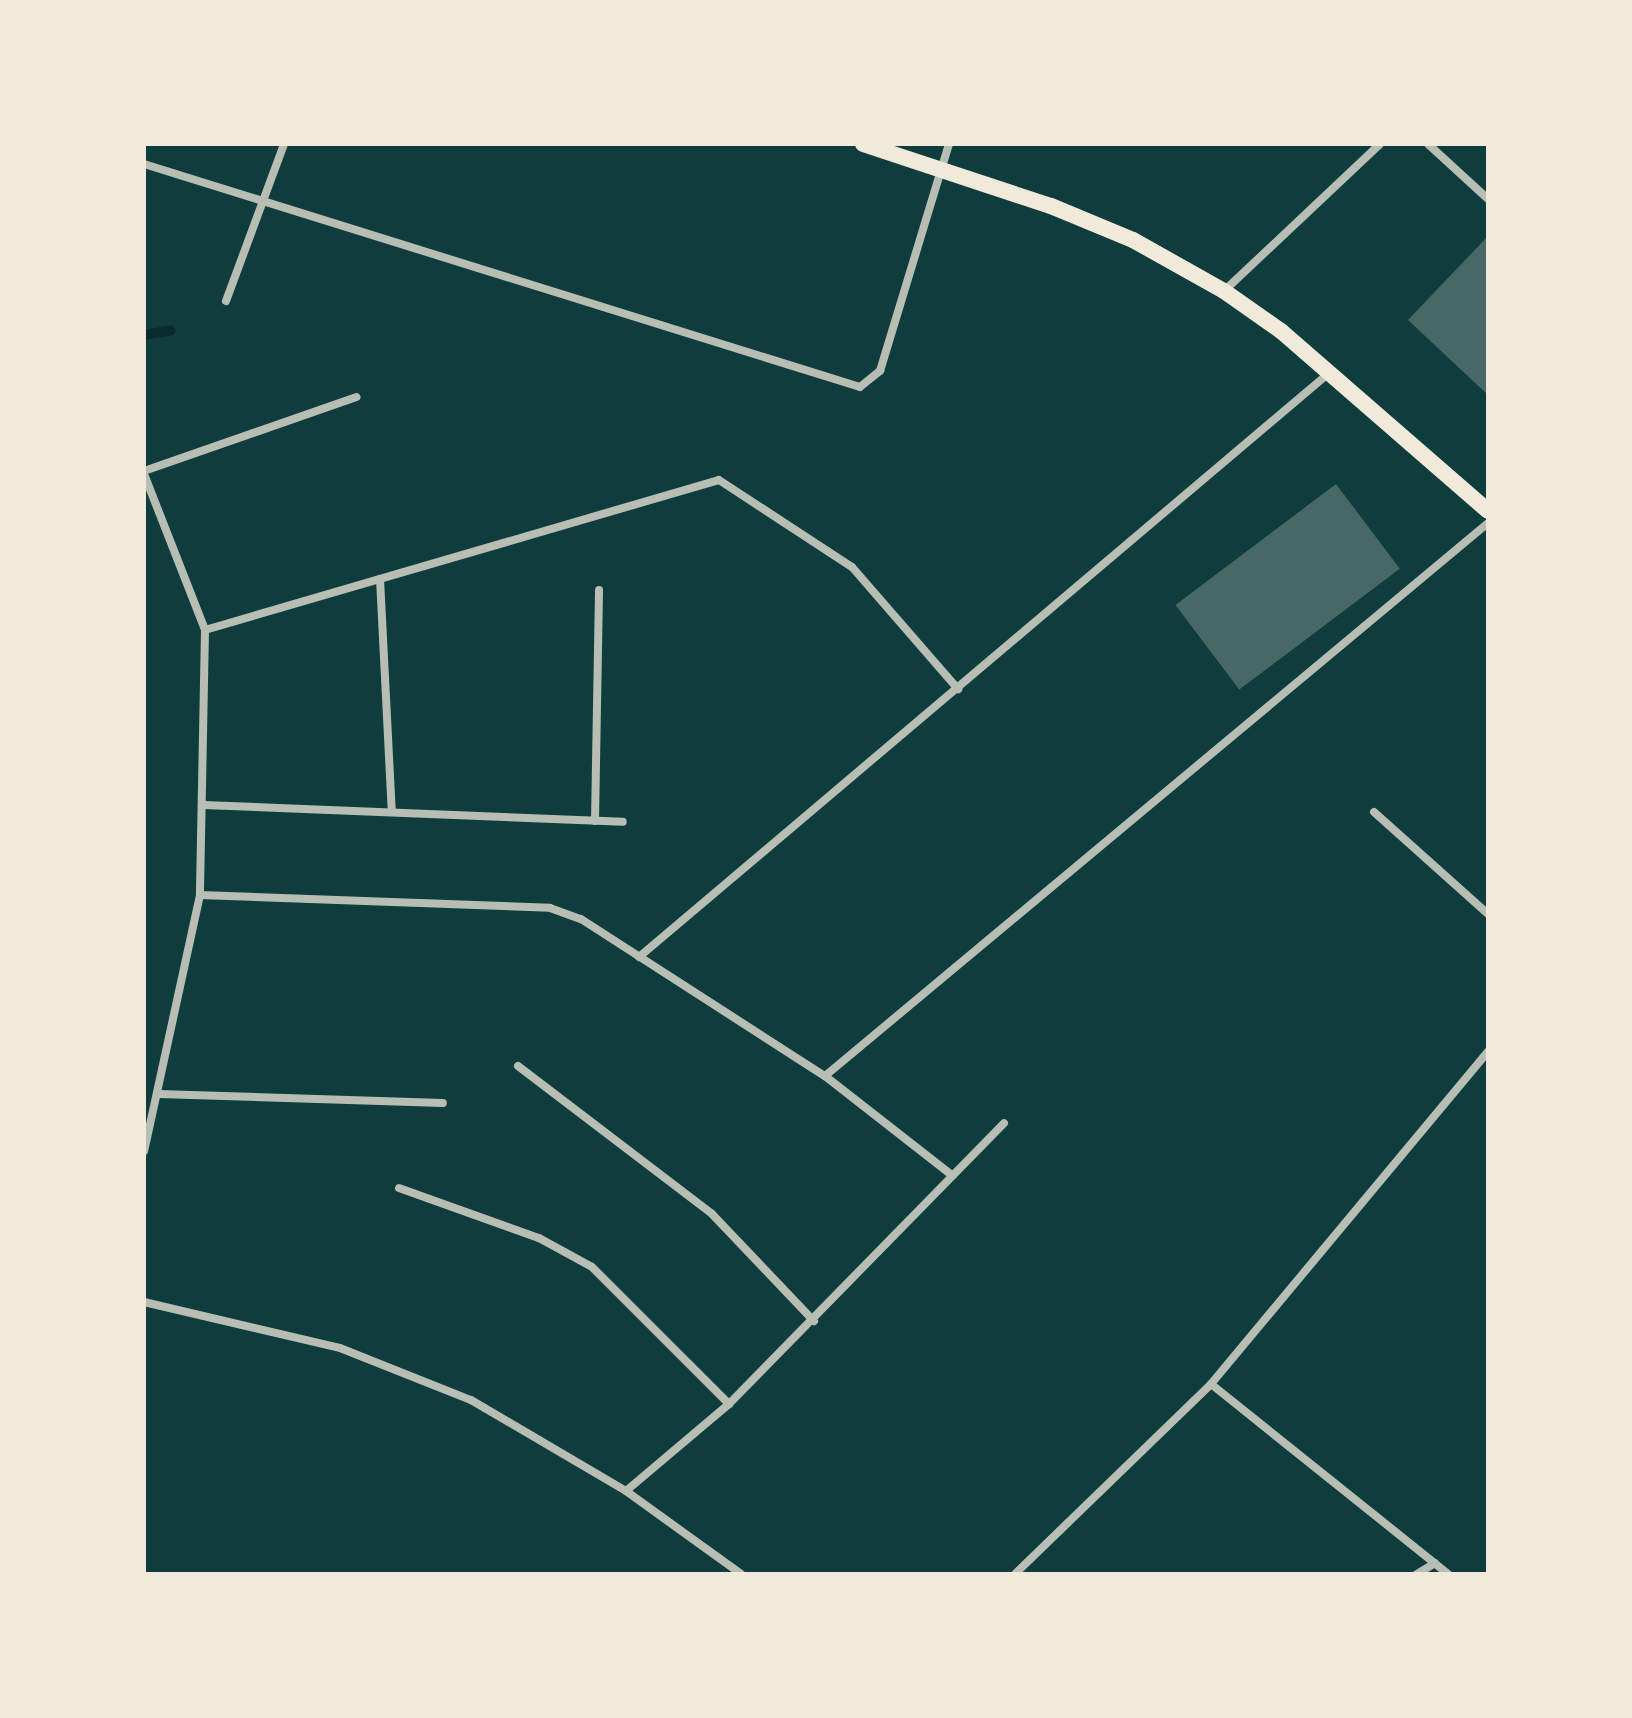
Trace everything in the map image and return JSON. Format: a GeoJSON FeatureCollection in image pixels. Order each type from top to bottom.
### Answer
{"type":"FeatureCollection","features":[{"type":"Feature","properties":{"kind":"main road"},"geometry":{"type":"LineString","coordinates":[[863,144],[943,169],[1133,240],[1224,291],[1329,373],[1488,511]]}},
{"type":"Feature","properties":{"kind":"street"},"geometry":{"type":"LineString","coordinates":[[226,301],[266,203],[284,144]]}},
{"type":"Feature","properties":{"kind":"street"},"geometry":{"type":"LineString","coordinates":[[144,164],[860,387],[880,371],[949,144]]}},
{"type":"Feature","properties":{"kind":"street"},"geometry":{"type":"LineString","coordinates":[[1224,291],[1380,144]]}},
{"type":"Feature","properties":{"kind":"street"},"geometry":{"type":"LineString","coordinates":[[1428,144],[1488,199]]}},
{"type":"Feature","properties":{"kind":"street"},"geometry":{"type":"LineString","coordinates":[[639,957],[1329,373]]}},
{"type":"Feature","properties":{"kind":"street"},"geometry":{"type":"LineString","coordinates":[[144,1151],[159,1094],[200,895],[205,630],[144,472],[356,397]]}},
{"type":"Feature","properties":{"kind":"street"},"geometry":{"type":"LineString","coordinates":[[205,630],[719,480],[852,567],[958,689]]}},
{"type":"Feature","properties":{"kind":"street"},"geometry":{"type":"LineString","coordinates":[[825,1076],[1488,523]]}},
{"type":"Feature","properties":{"kind":"street"},"geometry":{"type":"LineString","coordinates":[[380,579],[392,812]]}},
{"type":"Feature","properties":{"kind":"street"},"geometry":{"type":"LineString","coordinates":[[595,821],[599,590]]}},
{"type":"Feature","properties":{"kind":"street"},"geometry":{"type":"LineString","coordinates":[[204,805],[623,822]]}},
{"type":"Feature","properties":{"kind":"street"},"geometry":{"type":"LineString","coordinates":[[1374,812],[1488,914]]}},
{"type":"Feature","properties":{"kind":"street"},"geometry":{"type":"LineString","coordinates":[[200,895],[550,908],[639,957],[825,1076],[953,1176]]}},
{"type":"Feature","properties":{"kind":"street"},"geometry":{"type":"LineString","coordinates":[[1015,1574],[1211,1384],[1488,1051]]}},
{"type":"Feature","properties":{"kind":"street"},"geometry":{"type":"LineString","coordinates":[[518,1066],[712,1214],[814,1321]]}},
{"type":"Feature","properties":{"kind":"street"},"geometry":{"type":"LineString","coordinates":[[159,1094],[443,1103]]}},
{"type":"Feature","properties":{"kind":"street"},"geometry":{"type":"LineString","coordinates":[[626,1491],[729,1404],[814,1321],[1004,1123]]}},
{"type":"Feature","properties":{"kind":"street"},"geometry":{"type":"LineString","coordinates":[[399,1188],[539,1238],[592,1267],[729,1404]]}},
{"type":"Feature","properties":{"kind":"street"},"geometry":{"type":"LineString","coordinates":[[144,1302],[404,1370],[626,1491],[741,1574]]}},
{"type":"Feature","properties":{"kind":"street"},"geometry":{"type":"LineString","coordinates":[[1211,1384],[1448,1574]]}},
{"type":"Feature","properties":{"kind":"street"},"geometry":{"type":"LineString","coordinates":[[1417,1574],[1435,1563]]}},
{"type":"Feature","properties":{"kind":"building"},"geometry":{"type":"Polygon","coordinates":[[[1488,236],[1488,395],[1408,320],[1488,236]]]}},
{"type":"Feature","properties":{"kind":"building"},"geometry":{"type":"Polygon","coordinates":[[[1336,484],[1400,569],[1239,690],[1175,605],[1336,484]]]}},
{"type":"Feature","properties":{"kind":"waterway"},"geometry":{"type":"LineString","coordinates":[[144,335],[171,330]]}}]}
